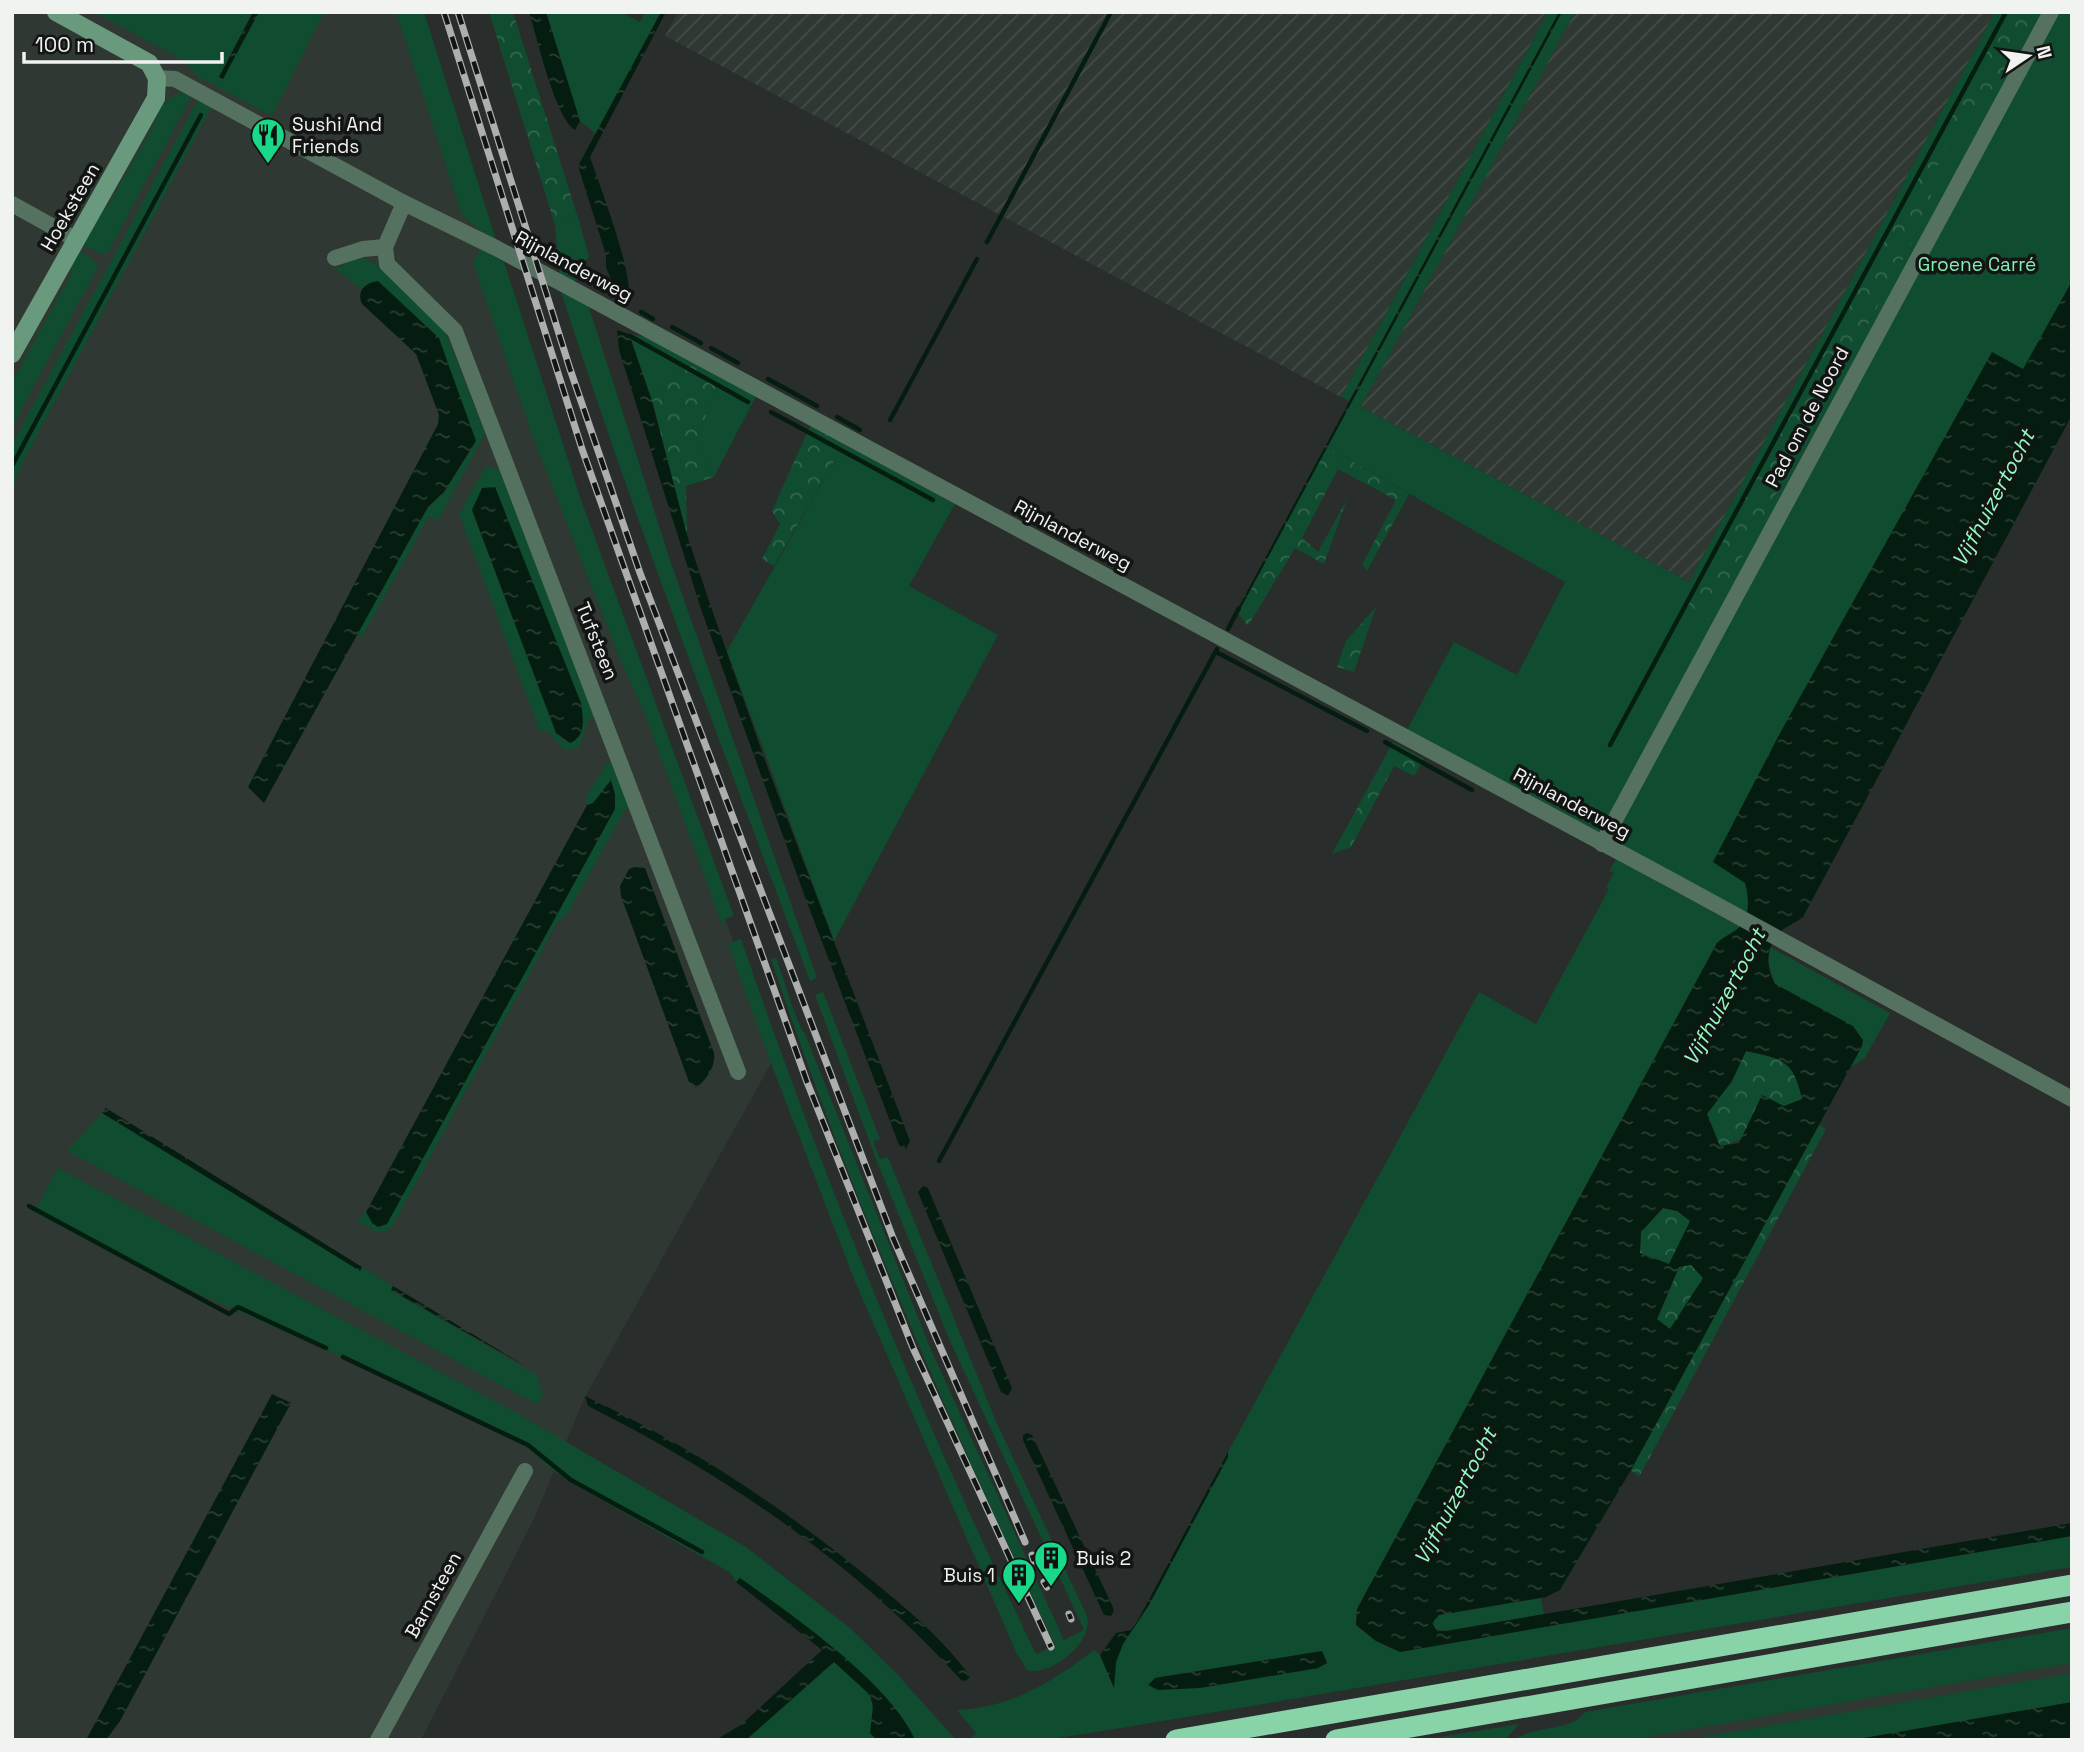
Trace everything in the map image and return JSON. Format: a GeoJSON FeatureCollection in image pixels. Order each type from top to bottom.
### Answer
{"type":"FeatureCollection","features":[{"type":"Feature","properties":{"kind":"highway"},"geometry":{"type":"LineString","coordinates":[[1176,1740],[2072,1585]]}},
{"type":"Feature","properties":{"kind":"highway"},"geometry":{"type":"LineString","coordinates":[[1336,1740],[2072,1612]]}},
{"type":"Feature","properties":{"kind":"street","name":"Rijnlanderweg"},"geometry":{"type":"LineString","coordinates":[[56,12],[149,63],[157,78],[175,79],[404,204],[496,248],[2072,1099]]}},
{"type":"Feature","properties":{"kind":"street","name":"Pad om de Noord"},"geometry":{"type":"LineString","coordinates":[[1602,844],[2051,12]]}},
{"type":"Feature","properties":{"kind":"street","name":"Hoeksteen"},"geometry":{"type":"LineString","coordinates":[[12,354],[156,98],[157,78]]}},
{"type":"Feature","properties":{"kind":"street"},"geometry":{"type":"LineString","coordinates":[[12,204],[75,239]]}},
{"type":"Feature","properties":{"kind":"street"},"geometry":{"type":"LineString","coordinates":[[335,258],[363,249],[385,247],[404,204]]}},
{"type":"Feature","properties":{"kind":"street","name":"Tufsteen"},"geometry":{"type":"LineString","coordinates":[[385,247],[387,264],[455,331],[737,1072]]}},
{"type":"Feature","properties":{"kind":"street","name":"Barnsteen"},"geometry":{"type":"LineString","coordinates":[[378,1740],[525,1471]]}},
{"type":"Feature","properties":{"kind":"shaded area"},"geometry":{"type":"Polygon","coordinates":[[[12,12],[421,12],[491,247],[774,1058],[584,1399],[534,1519],[421,1740],[12,1740],[12,12]]]}},
{"type":"Feature","properties":{"kind":"shaded area"},"geometry":{"type":"Polygon","coordinates":[[[678,12],[1548,12],[1341,397],[665,36],[678,12]]]}},
{"type":"Feature","properties":{"kind":"shaded area"},"geometry":{"type":"Polygon","coordinates":[[[1575,12],[1995,12],[1689,582],[1361,407],[1575,12]]]}},
{"type":"Feature","properties":{"kind":"shaded area"},"geometry":{"type":"Polygon","coordinates":[[[2072,1660],[2072,1740],[1613,1740],[2072,1660]]]}},
{"type":"Feature","properties":{"kind":"green space"},"geometry":{"type":"Polygon","coordinates":[[[94,12],[253,12],[219,76],[223,79],[259,12],[324,12],[272,116],[199,77],[183,60],[94,12]]]}},
{"type":"Feature","properties":{"kind":"green space"},"geometry":{"type":"Polygon","coordinates":[[[396,12],[424,12],[497,243],[462,215],[396,12]]]}},
{"type":"Feature","properties":{"kind":"green space"},"geometry":{"type":"Polygon","coordinates":[[[489,12],[513,12],[579,221],[555,225],[489,12]]]}},
{"type":"Feature","properties":{"kind":"green space"},"geometry":{"type":"Polygon","coordinates":[[[546,12],[621,12],[640,22],[645,12],[661,12],[596,134],[580,121],[546,12]]]}},
{"type":"Feature","properties":{"kind":"green space"},"geometry":{"type":"Polygon","coordinates":[[[1548,12],[1559,12],[1349,401],[1341,397],[1548,12]]]}},
{"type":"Feature","properties":{"kind":"green space","name":"Groene Carré"},"geometry":{"type":"Polygon","coordinates":[[[1562,12],[1575,12],[1361,407],[1689,582],[1995,12],[2072,12],[2072,287],[1747,883],[1751,915],[1407,730],[1454,642],[1517,675],[1565,582],[1327,447],[1562,12]]]}},
{"type":"Feature","properties":{"kind":"green space"},"geometry":{"type":"Polygon","coordinates":[[[2007,12],[2039,12],[1981,115],[1969,107],[1925,189],[1935,200],[1708,620],[1685,602],[2007,12]]]}},
{"type":"Feature","properties":{"kind":"green space"},"geometry":{"type":"Polygon","coordinates":[[[174,95],[192,95],[107,254],[101,254],[80,243],[100,207],[106,209],[154,125],[160,107],[174,95]]]}},
{"type":"Feature","properties":{"kind":"green space"},"geometry":{"type":"Polygon","coordinates":[[[199,98],[212,106],[24,460],[12,489],[12,444],[199,98]]]}},
{"type":"Feature","properties":{"kind":"green space"},"geometry":{"type":"Polygon","coordinates":[[[579,221],[589,256],[572,285],[560,278],[555,225],[579,221]]]}},
{"type":"Feature","properties":{"kind":"green space"},"geometry":{"type":"Polygon","coordinates":[[[77,248],[99,265],[12,427],[12,382],[73,271],[68,266],[77,248]]]}},
{"type":"Feature","properties":{"kind":"green space"},"geometry":{"type":"Polygon","coordinates":[[[480,249],[504,262],[581,500],[734,916],[723,920],[725,933],[648,722],[620,659],[534,440],[473,263],[480,249]]]}},
{"type":"Feature","properties":{"kind":"green space"},"geometry":{"type":"Polygon","coordinates":[[[362,258],[380,266],[443,326],[485,433],[438,521],[429,516],[362,637],[357,634],[428,507],[444,492],[476,441],[369,282],[362,289],[336,270],[351,260],[362,258]]]}},
{"type":"Feature","properties":{"kind":"green space"},"geometry":{"type":"Polygon","coordinates":[[[561,292],[588,304],[670,560],[817,978],[810,981],[650,552],[561,292]]]}},
{"type":"Feature","properties":{"kind":"green space"},"geometry":{"type":"Polygon","coordinates":[[[629,334],[649,337],[690,359],[652,401],[629,334]]]}},
{"type":"Feature","properties":{"kind":"green space"},"geometry":{"type":"Polygon","coordinates":[[[690,359],[722,377],[696,440],[714,477],[686,486],[687,535],[652,401],[690,359]]]}},
{"type":"Feature","properties":{"kind":"green space"},"geometry":{"type":"Polygon","coordinates":[[[722,377],[756,396],[714,477],[696,440],[722,377]]]}},
{"type":"Feature","properties":{"kind":"green space"},"geometry":{"type":"Polygon","coordinates":[[[810,426],[844,444],[774,566],[762,559],[780,524],[772,511],[810,426]]]}},
{"type":"Feature","properties":{"kind":"green space"},"geometry":{"type":"Polygon","coordinates":[[[844,444],[955,504],[909,586],[998,635],[834,941],[727,651],[844,444]]]}},
{"type":"Feature","properties":{"kind":"green space"},"geometry":{"type":"Polygon","coordinates":[[[1327,447],[1409,494],[1367,571],[1362,565],[1396,500],[1338,469],[1302,538],[1318,552],[1347,499],[1324,564],[1295,548],[1248,626],[1238,613],[1327,447]]]}},
{"type":"Feature","properties":{"kind":"green space"},"geometry":{"type":"Polygon","coordinates":[[[486,466],[499,469],[596,716],[589,719],[579,748],[565,750],[547,731],[540,732],[459,514],[486,466]],[[483,488],[472,510],[556,733],[562,740],[581,703],[495,488],[483,488]]]}},
{"type":"Feature","properties":{"kind":"green space"},"geometry":{"type":"Polygon","coordinates":[[[1376,607],[1354,672],[1337,667],[1346,641],[1376,607]]]}},
{"type":"Feature","properties":{"kind":"green space"},"geometry":{"type":"Polygon","coordinates":[[[1393,742],[1424,759],[1414,776],[1394,766],[1351,847],[1332,854],[1393,742]]]}},
{"type":"Feature","properties":{"kind":"green space"},"geometry":{"type":"Polygon","coordinates":[[[613,763],[630,801],[566,916],[557,923],[391,1229],[379,1233],[357,1221],[366,1212],[370,1213],[611,781],[593,804],[587,805],[586,796],[606,764],[613,763]]]}},
{"type":"Feature","properties":{"kind":"green space"},"geometry":{"type":"Polygon","coordinates":[[[1616,859],[1740,927],[1717,943],[1357,1609],[1356,1625],[1376,1641],[1400,1652],[2072,1536],[2072,1567],[1045,1740],[969,1740],[976,1733],[957,1710],[1013,1699],[1046,1683],[1094,1650],[1100,1655],[1114,1687],[1116,1662],[1123,1644],[1149,1605],[1228,1457],[1228,1452],[1479,992],[1536,1024],[1609,889],[1606,887],[1614,873],[1609,871],[1616,859]],[[1322,1651],[1155,1678],[1200,1688],[1318,1668],[1327,1663],[1322,1651]]]}},
{"type":"Feature","properties":{"kind":"green space"},"geometry":{"type":"Polygon","coordinates":[[[741,939],[841,1212],[954,1479],[1036,1654],[1055,1645],[902,1306],[801,1047],[771,959],[776,958],[797,1019],[931,1350],[1064,1640],[1084,1630],[950,1341],[876,1159],[815,995],[823,992],[880,1139],[873,1141],[880,1159],[888,1157],[995,1419],[1087,1616],[1084,1637],[1077,1647],[1058,1663],[1047,1668],[1027,1670],[1016,1652],[854,1279],[728,944],[741,939]]]}},
{"type":"Feature","properties":{"kind":"green space"},"geometry":{"type":"Polygon","coordinates":[[[1770,947],[1890,1013],[1865,1058],[1851,1067],[1862,1046],[1775,984],[1768,962],[1770,947]]]}},
{"type":"Feature","properties":{"kind":"green space"},"geometry":{"type":"Polygon","coordinates":[[[1746,1051],[1785,1063],[1795,1076],[1803,1099],[1781,1110],[1742,1138],[1720,1146],[1707,1114],[1732,1081],[1746,1051]]]}},
{"type":"Feature","properties":{"kind":"green space"},"geometry":{"type":"Polygon","coordinates":[[[102,1113],[360,1270],[362,1267],[393,1286],[392,1291],[537,1375],[543,1394],[538,1405],[67,1151],[102,1113]]]}},
{"type":"Feature","properties":{"kind":"green space"},"geometry":{"type":"Polygon","coordinates":[[[1819,1124],[1826,1129],[1639,1477],[1631,1470],[1819,1124]]]}},
{"type":"Feature","properties":{"kind":"green space"},"geometry":{"type":"Polygon","coordinates":[[[58,1168],[515,1412],[746,1547],[850,1628],[897,1674],[956,1740],[915,1740],[902,1718],[862,1673],[785,1611],[740,1578],[736,1582],[731,1573],[575,1485],[550,1468],[520,1441],[376,1372],[132,1264],[34,1212],[58,1168]]]}},
{"type":"Feature","properties":{"kind":"green space"},"geometry":{"type":"Polygon","coordinates":[[[1663,1208],[1677,1211],[1691,1221],[1669,1264],[1640,1253],[1641,1232],[1663,1208]]]}},
{"type":"Feature","properties":{"kind":"green space"},"geometry":{"type":"Polygon","coordinates":[[[1691,1265],[1704,1278],[1670,1329],[1657,1320],[1679,1267],[1691,1265]]]}},
{"type":"Feature","properties":{"kind":"green space"},"geometry":{"type":"Polygon","coordinates":[[[1541,1598],[1544,1614],[1446,1631],[1434,1629],[1434,1617],[1439,1615],[1541,1598]]]}},
{"type":"Feature","properties":{"kind":"green space"},"geometry":{"type":"Polygon","coordinates":[[[2072,1628],[2072,1663],[1627,1740],[1514,1740],[1531,1732],[1571,1723],[1585,1712],[2072,1628]]]}},
{"type":"Feature","properties":{"kind":"green space"},"geometry":{"type":"Polygon","coordinates":[[[834,1662],[859,1683],[870,1697],[873,1728],[878,1740],[746,1740],[834,1662]]]}},
{"type":"Feature","properties":{"kind":"green space"},"geometry":{"type":"Polygon","coordinates":[[[2072,1673],[2072,1702],[1852,1740],[1687,1740],[2072,1673]]]}},
{"type":"Feature","properties":{"kind":"green space"},"geometry":{"type":"Polygon","coordinates":[[[1519,1724],[1505,1740],[1422,1740],[1519,1724]]]}},
{"type":"Feature","properties":{"kind":"water"},"geometry":{"type":"Polygon","coordinates":[[[253,12],[259,12],[223,79],[219,77],[253,12]]]}},
{"type":"Feature","properties":{"kind":"water"},"geometry":{"type":"Polygon","coordinates":[[[529,12],[546,12],[580,121],[575,130],[560,110],[529,12]]]}},
{"type":"Feature","properties":{"kind":"water"},"geometry":{"type":"Polygon","coordinates":[[[661,12],[666,12],[590,157],[622,254],[629,291],[627,301],[618,297],[606,267],[606,255],[578,166],[661,12]]]}},
{"type":"Feature","properties":{"kind":"water"},"geometry":{"type":"Polygon","coordinates":[[[1559,12],[1562,12],[1238,613],[1236,612],[1559,12]]]}},
{"type":"Feature","properties":{"kind":"water"},"geometry":{"type":"Polygon","coordinates":[[[378,281],[439,338],[476,441],[444,492],[428,507],[264,803],[248,787],[438,424],[439,415],[416,354],[362,304],[360,295],[363,288],[378,281]]]}},
{"type":"Feature","properties":{"kind":"water","name":"Vijfhuizertocht"},"geometry":{"type":"Polygon","coordinates":[[[2072,281],[2072,415],[1803,917],[1780,932],[1768,957],[1775,984],[1853,1026],[1863,1040],[1862,1046],[1631,1470],[1560,1590],[1546,1597],[1439,1615],[1432,1623],[1437,1631],[1446,1631],[2072,1523],[2072,1536],[1400,1652],[1376,1641],[1356,1625],[1357,1609],[1717,943],[1744,921],[1748,902],[1745,883],[1713,862],[1780,733],[1992,352],[2023,369],[2072,281]],[[1746,1051],[1732,1081],[1707,1114],[1720,1146],[1739,1143],[1762,1095],[1784,1106],[1802,1099],[1795,1076],[1784,1063],[1769,1056],[1746,1051]],[[1663,1208],[1641,1232],[1640,1253],[1669,1264],[1690,1221],[1677,1211],[1663,1208]],[[1691,1265],[1679,1267],[1657,1319],[1670,1329],[1703,1278],[1691,1265]]]}},
{"type":"Feature","properties":{"kind":"water"},"geometry":{"type":"Polygon","coordinates":[[[617,330],[629,334],[652,401],[687,535],[711,607],[766,763],[910,1141],[906,1149],[899,1145],[805,897],[701,609],[619,350],[617,330]]]}},
{"type":"Feature","properties":{"kind":"water"},"geometry":{"type":"Polygon","coordinates":[[[495,487],[581,703],[581,731],[570,743],[556,733],[472,510],[482,488],[495,487]]]}},
{"type":"Feature","properties":{"kind":"water"},"geometry":{"type":"Polygon","coordinates":[[[611,780],[615,809],[387,1224],[378,1227],[372,1223],[366,1212],[587,805],[593,803],[611,780]]]}},
{"type":"Feature","properties":{"kind":"water"},"geometry":{"type":"Polygon","coordinates":[[[645,868],[714,1053],[710,1072],[696,1088],[689,1082],[621,896],[620,886],[629,869],[645,868]]]}},
{"type":"Feature","properties":{"kind":"water"},"geometry":{"type":"Polygon","coordinates":[[[106,1108],[362,1267],[360,1271],[102,1113],[106,1108]]]}},
{"type":"Feature","properties":{"kind":"water"},"geometry":{"type":"Polygon","coordinates":[[[923,1186],[928,1188],[1012,1388],[1008,1396],[1001,1392],[918,1192],[923,1186]]]}},
{"type":"Feature","properties":{"kind":"water"},"geometry":{"type":"Polygon","coordinates":[[[393,1286],[527,1367],[391,1290],[393,1286]]]}},
{"type":"Feature","properties":{"kind":"water"},"geometry":{"type":"Polygon","coordinates":[[[272,1394],[291,1403],[120,1721],[106,1740],[86,1740],[272,1394]]]}},
{"type":"Feature","properties":{"kind":"water"},"geometry":{"type":"Polygon","coordinates":[[[585,1396],[694,1454],[797,1522],[906,1608],[946,1647],[970,1676],[962,1681],[879,1599],[788,1526],[691,1462],[588,1406],[585,1396]]]}},
{"type":"Feature","properties":{"kind":"water"},"geometry":{"type":"Polygon","coordinates":[[[1023,1435],[1032,1435],[1112,1605],[1114,1611],[1111,1616],[1104,1615],[1023,1440],[1023,1435]]]}},
{"type":"Feature","properties":{"kind":"water"},"geometry":{"type":"Polygon","coordinates":[[[1228,1452],[1228,1457],[1149,1605],[1123,1644],[1116,1662],[1114,1688],[1100,1655],[1116,1633],[1131,1630],[1138,1620],[1228,1452]]]}},
{"type":"Feature","properties":{"kind":"water"},"geometry":{"type":"Polygon","coordinates":[[[740,1578],[811,1630],[862,1673],[902,1718],[915,1740],[876,1739],[870,1733],[873,1706],[870,1695],[834,1662],[746,1740],[715,1740],[741,1725],[822,1650],[736,1582],[740,1578]]]}},
{"type":"Feature","properties":{"kind":"water"},"geometry":{"type":"Polygon","coordinates":[[[1322,1651],[1327,1663],[1318,1668],[1200,1688],[1158,1690],[1148,1685],[1155,1678],[1322,1651]]]}},
{"type":"Feature","properties":{"kind":"water"},"geometry":{"type":"Polygon","coordinates":[[[2072,1702],[2072,1740],[1852,1740],[2072,1702]]]}},
{"type":"Feature","properties":{"kind":"waterway"},"geometry":{"type":"LineString","coordinates":[[987,242],[1111,12]]}},
{"type":"Feature","properties":{"kind":"waterway"},"geometry":{"type":"LineString","coordinates":[[1610,745],[2006,12]]}},
{"type":"Feature","properties":{"kind":"waterway"},"geometry":{"type":"LineString","coordinates":[[12,466],[201,115]]}},
{"type":"Feature","properties":{"kind":"waterway"},"geometry":{"type":"LineString","coordinates":[[890,420],[977,259]]}},
{"type":"Feature","properties":{"kind":"waterway"},"geometry":{"type":"LineString","coordinates":[[641,312],[653,319]]}},
{"type":"Feature","properties":{"kind":"waterway"},"geometry":{"type":"LineString","coordinates":[[672,327],[701,343]]}},
{"type":"Feature","properties":{"kind":"waterway"},"geometry":{"type":"LineString","coordinates":[[630,336],[748,402]]}},
{"type":"Feature","properties":{"kind":"waterway"},"geometry":{"type":"LineString","coordinates":[[711,348],[738,363]]}},
{"type":"Feature","properties":{"kind":"waterway"},"geometry":{"type":"LineString","coordinates":[[768,379],[817,406]]}},
{"type":"Feature","properties":{"kind":"waterway"},"geometry":{"type":"LineString","coordinates":[[771,412],[933,500]]}},
{"type":"Feature","properties":{"kind":"waterway"},"geometry":{"type":"LineString","coordinates":[[837,417],[860,430]]}},
{"type":"Feature","properties":{"kind":"waterway"},"geometry":{"type":"LineString","coordinates":[[1228,629],[1239,608]]}},
{"type":"Feature","properties":{"kind":"waterway"},"geometry":{"type":"LineString","coordinates":[[939,1161],[1217,649]]}},
{"type":"Feature","properties":{"kind":"waterway"},"geometry":{"type":"LineString","coordinates":[[1216,652],[1367,731]]}},
{"type":"Feature","properties":{"kind":"waterway"},"geometry":{"type":"LineString","coordinates":[[1385,742],[1472,790]]}},
{"type":"Feature","properties":{"kind":"waterway"},"geometry":{"type":"LineString","coordinates":[[29,1206],[229,1314],[238,1307],[326,1348]]}},
{"type":"Feature","properties":{"kind":"waterway"},"geometry":{"type":"LineString","coordinates":[[343,1357],[528,1445],[571,1480],[702,1552]]}},
{"type":"Feature","properties":{"kind":"railway"},"geometry":{"type":"LineString","coordinates":[[444,12],[582,449],[807,1082],[913,1348],[1051,1647]]}},
{"type":"Feature","properties":{"kind":"railway"},"geometry":{"type":"LineString","coordinates":[[458,12],[570,369],[640,573],[893,1238],[1025,1542]]}},
{"type":"Feature","properties":{"kind":"railway"},"geometry":{"type":"LineString","coordinates":[[1032,1555],[1034,1561]]}},
{"type":"Feature","properties":{"kind":"railway"},"geometry":{"type":"LineString","coordinates":[[1044,1582],[1047,1587]]}},
{"type":"Feature","properties":{"kind":"railway"},"geometry":{"type":"LineString","coordinates":[[1069,1614],[1071,1619]]}},
{"type":"Feature","properties":{"kind":"place","name":"Sushi And Friends"},"geometry":{"type":"Point","coordinates":[268,165]}},
{"type":"Feature","properties":{"kind":"place","name":"Buis 2"},"geometry":{"type":"Point","coordinates":[1051,1588]}},
{"type":"Feature","properties":{"kind":"place","name":"Buis 1"},"geometry":{"type":"Point","coordinates":[1019,1605]}}]}
